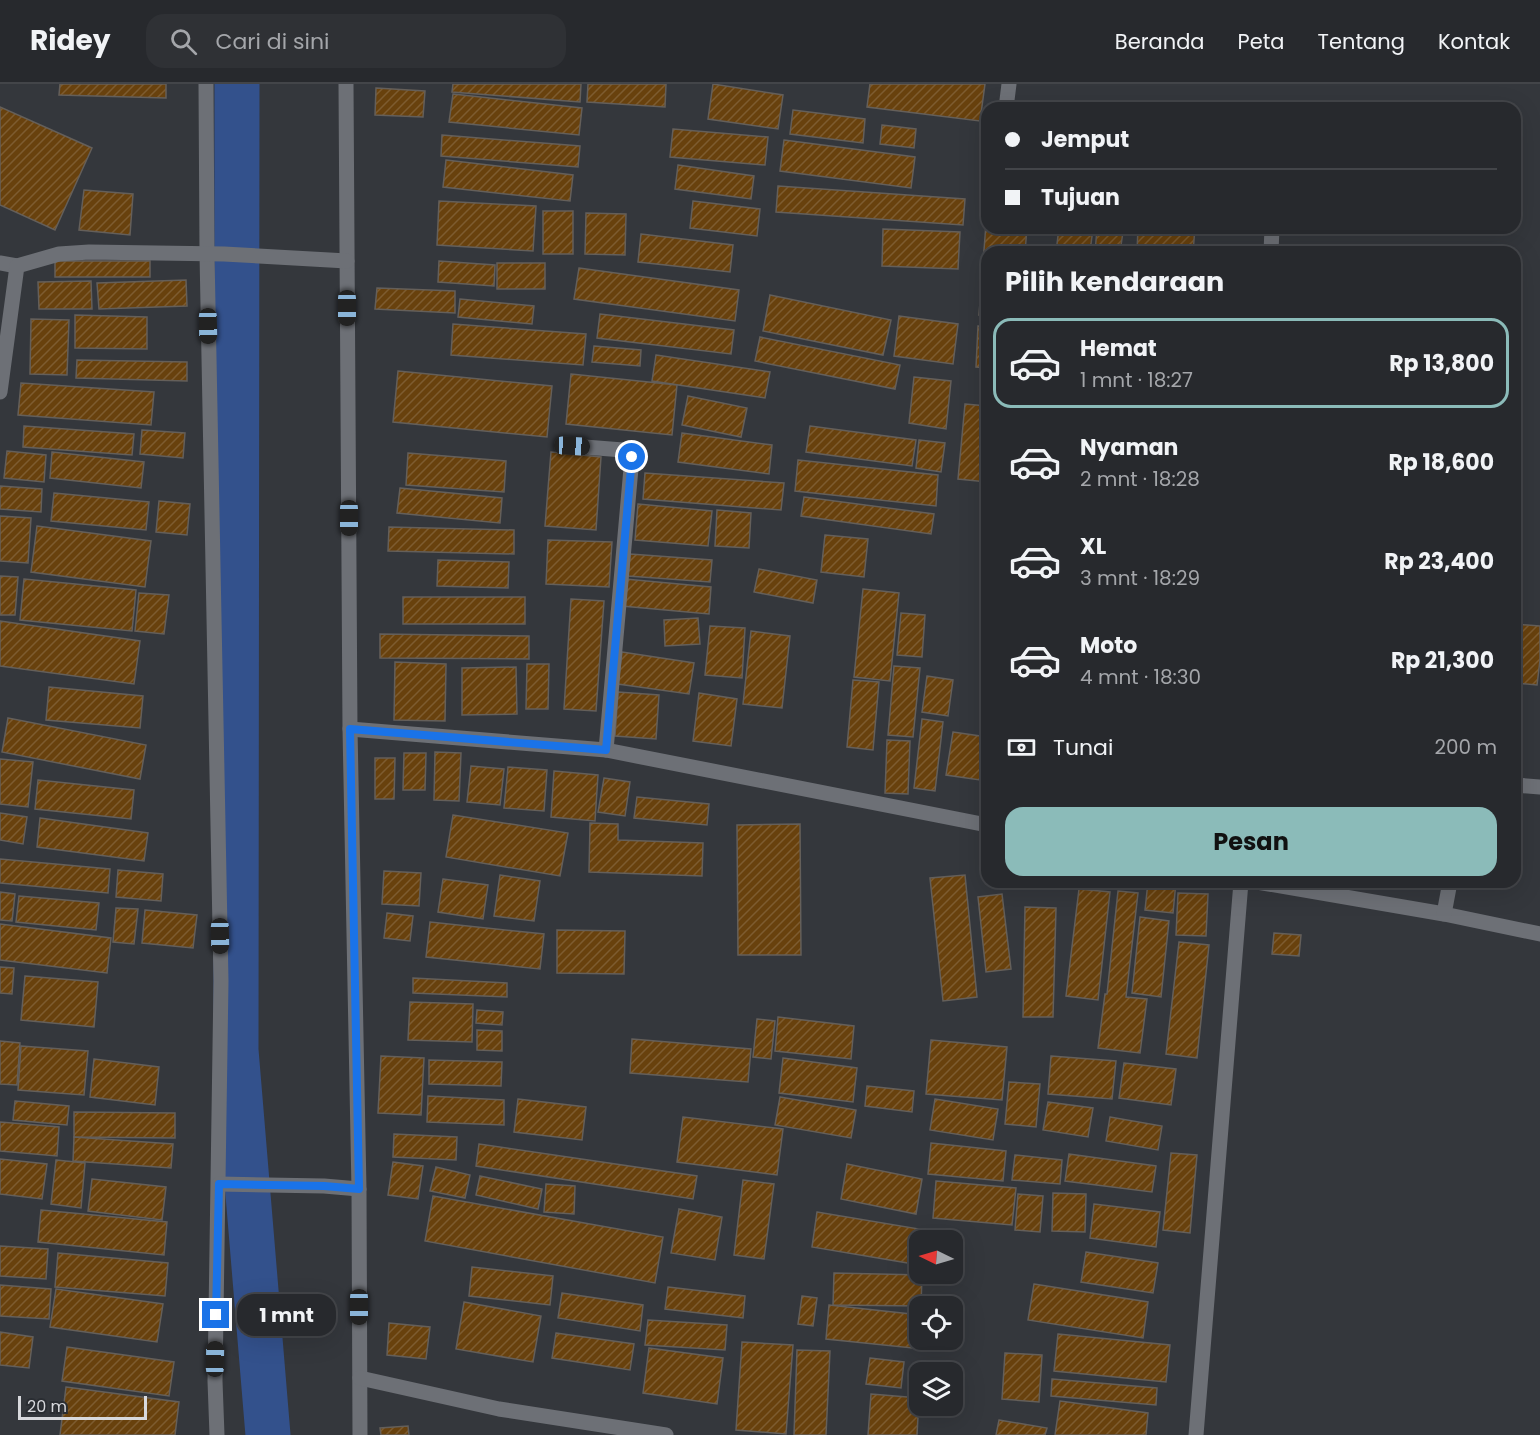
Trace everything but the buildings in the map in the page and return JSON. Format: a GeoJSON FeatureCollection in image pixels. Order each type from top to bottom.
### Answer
{"type":"FeatureCollection","features":[{"type":"Feature","properties":{"kind":"street"},"geometry":{"type":"LineString","coordinates":[[206,84],[207,254],[221,981],[215,1381],[217,1435]]}},
{"type":"Feature","properties":{"kind":"street"},"geometry":{"type":"LineString","coordinates":[[346,84],[350,729],[359,1189],[360,1435]]}},
{"type":"Feature","properties":{"kind":"street"},"geometry":{"type":"LineString","coordinates":[[1007,102],[1009,84]]}},
{"type":"Feature","properties":{"kind":"street"},"geometry":{"type":"LineString","coordinates":[[0,263],[17,266],[59,254],[89,252],[224,254],[347,261]]}},
{"type":"Feature","properties":{"kind":"street"},"geometry":{"type":"LineString","coordinates":[[0,392],[17,266]]}},
{"type":"Feature","properties":{"kind":"street"},"geometry":{"type":"LineString","coordinates":[[572,446],[623,450],[629,452],[632,457],[606,750]]}},
{"type":"Feature","properties":{"kind":"street"},"geometry":{"type":"LineString","coordinates":[[350,729],[606,750],[981,824]]}},
{"type":"Feature","properties":{"kind":"street"},"geometry":{"type":"LineString","coordinates":[[1521,785],[1540,787]]}},
{"type":"Feature","properties":{"kind":"street"},"geometry":{"type":"LineString","coordinates":[[1196,1435],[1241,888]]}},
{"type":"Feature","properties":{"kind":"street"},"geometry":{"type":"LineString","coordinates":[[1292,888],[1444,914],[1540,934]]}},
{"type":"Feature","properties":{"kind":"street"},"geometry":{"type":"LineString","coordinates":[[1444,914],[1449,888]]}},
{"type":"Feature","properties":{"kind":"street"},"geometry":{"type":"LineString","coordinates":[[219,1184],[359,1189]]}},
{"type":"Feature","properties":{"kind":"street"},"geometry":{"type":"LineString","coordinates":[[360,1378],[499,1409],[666,1435]]}},
{"type":"Feature","properties":{"kind":"waterway"},"geometry":{"type":"LineString","coordinates":[[237,84],[236,1050],[268,1435]]}},
{"type":"Feature","properties":{"kind":"route"},"geometry":{"type":"LineString","coordinates":[[216,1315],[219,1184],[359,1189],[350,729],[606,750],[632,457]]}}]}
